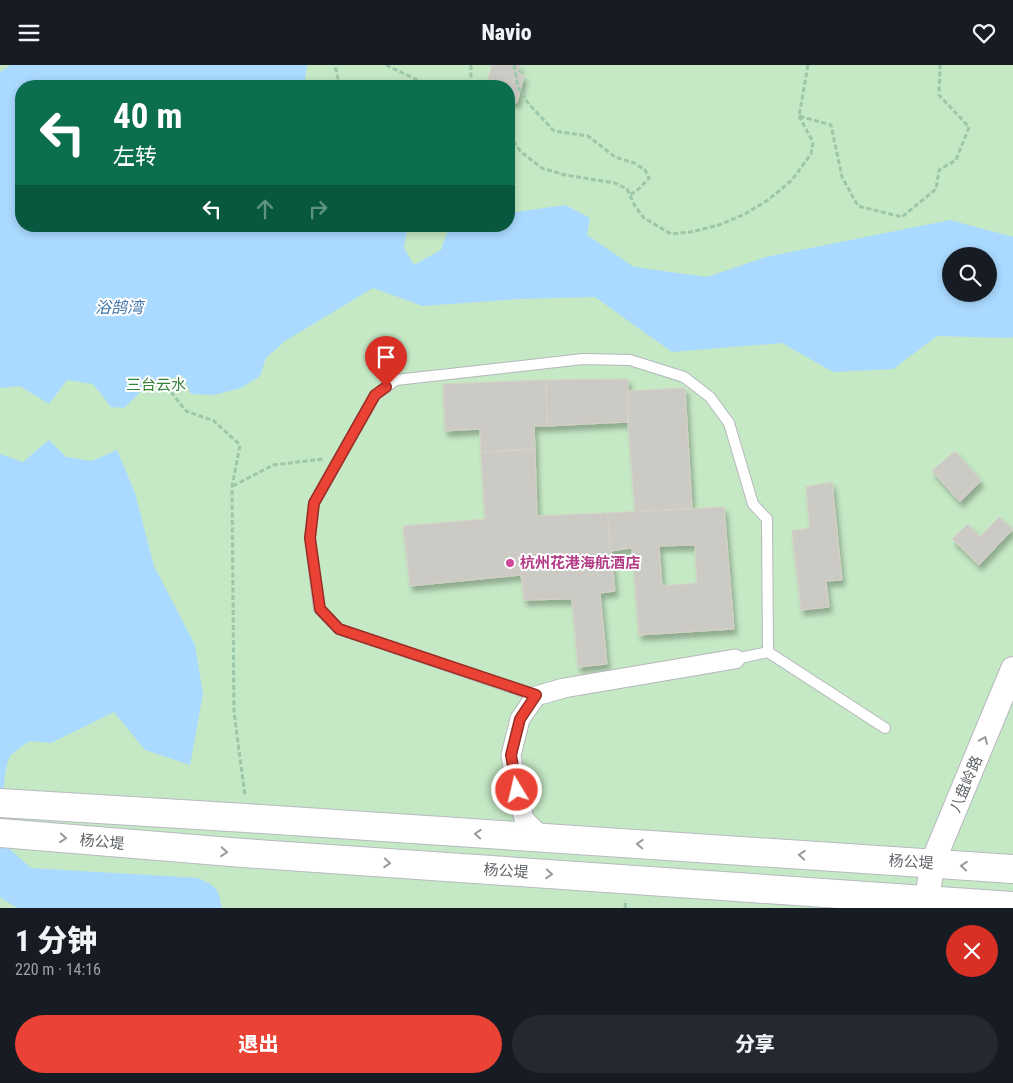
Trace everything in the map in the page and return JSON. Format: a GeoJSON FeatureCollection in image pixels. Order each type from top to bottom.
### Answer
{"type":"FeatureCollection","features":[{"type":"Feature","properties":{"kind":"main road","name":"杨公堤"},"geometry":{"type":"LineString","coordinates":[[4,803],[1013,869]]}},
{"type":"Feature","properties":{"kind":"main road","name":"杨公堤"},"geometry":{"type":"LineString","coordinates":[[7,834],[253,854],[1013,906]]}},
{"type":"Feature","properties":{"kind":"street"},"geometry":{"type":"LineString","coordinates":[[543,838],[524,819],[511,755],[520,719],[536,695],[564,688],[735,659]]}},
{"type":"Feature","properties":{"kind":"street","name":"八盘岭路"},"geometry":{"type":"LineString","coordinates":[[927,901],[932,864],[1013,669]]}},
{"type":"Feature","properties":{"kind":"lane"},"geometry":{"type":"LineString","coordinates":[[536,695],[339,629],[320,609],[310,538],[314,503],[375,395],[396,380],[583,359],[630,360],[684,377],[710,397],[729,423],[753,504],[768,519],[768,652]]}},
{"type":"Feature","properties":{"kind":"lane"},"geometry":{"type":"LineString","coordinates":[[735,659],[768,652],[885,728]]}},
{"type":"Feature","properties":{"kind":"path"},"geometry":{"type":"LineString","coordinates":[[335,65],[337,80]]}},
{"type":"Feature","properties":{"kind":"path"},"geometry":{"type":"LineString","coordinates":[[386,65],[417,80]]}},
{"type":"Feature","properties":{"kind":"path"},"geometry":{"type":"LineString","coordinates":[[471,65],[471,80]]}},
{"type":"Feature","properties":{"kind":"path"},"geometry":{"type":"LineString","coordinates":[[514,65],[518,87],[528,103],[554,131],[588,136],[615,157],[634,163],[645,170],[649,178],[630,195]]}},
{"type":"Feature","properties":{"kind":"path"},"geometry":{"type":"LineString","coordinates":[[515,144],[521,152],[542,168],[565,175],[616,183],[627,189],[635,206],[644,218],[671,234],[691,232],[718,225],[745,214],[768,200],[792,180],[811,154],[813,142],[799,116],[808,65]]}},
{"type":"Feature","properties":{"kind":"path"},"geometry":{"type":"LineString","coordinates":[[799,116],[831,125],[842,177],[858,206],[902,217],[936,189],[939,170],[956,160],[969,127],[939,95],[940,65]]}},
{"type":"Feature","properties":{"kind":"path"},"geometry":{"type":"LineString","coordinates":[[171,392],[186,411],[214,421],[240,445],[232,487],[234,712],[246,800],[246,818]]}},
{"type":"Feature","properties":{"kind":"path"},"geometry":{"type":"LineString","coordinates":[[232,487],[272,465],[339,457]]}},
{"type":"Feature","properties":{"kind":"green space","name":"三台云水"},"geometry":{"type":"Polygon","coordinates":[[[0,65],[1013,65],[1013,908],[0,908],[0,65]]]}},
{"type":"Feature","properties":{"kind":"water","name":"浴鹄湾"},"geometry":{"type":"Polygon","coordinates":[[[11,65],[307,65],[305,80],[15,80],[15,232],[407,232],[404,248],[414,265],[441,250],[447,232],[515,232],[515,212],[565,205],[590,218],[587,235],[634,267],[707,277],[766,257],[950,220],[1013,237],[1013,337],[937,336],[893,369],[833,372],[782,343],[672,352],[595,297],[519,299],[423,306],[373,288],[285,341],[266,358],[260,376],[241,388],[214,395],[191,394],[183,376],[151,382],[124,408],[111,407],[93,384],[67,380],[49,404],[20,386],[0,388],[0,72],[11,65]]]}},
{"type":"Feature","properties":{"kind":"water"},"geometry":{"type":"Polygon","coordinates":[[[49,440],[66,457],[92,461],[117,450],[135,493],[154,566],[195,645],[203,694],[190,765],[145,750],[114,712],[51,743],[30,741],[18,749],[11,755],[5,773],[5,845],[31,868],[198,878],[216,889],[222,908],[17,908],[0,897],[0,454],[23,462],[49,440]]]}},
{"type":"Feature","properties":{"kind":"building"},"geometry":{"type":"Polygon","coordinates":[[[492,65],[520,65],[517,72],[524,76],[517,103],[515,102],[515,80],[488,80],[492,65]]]}},
{"type":"Feature","properties":{"kind":"building"},"geometry":{"type":"Polygon","coordinates":[[[628,379],[628,422],[547,426],[546,380],[628,379]]]}},
{"type":"Feature","properties":{"kind":"building"},"geometry":{"type":"Polygon","coordinates":[[[546,380],[547,426],[534,426],[535,449],[481,452],[480,429],[445,431],[443,384],[546,380]]]}},
{"type":"Feature","properties":{"kind":"building"},"geometry":{"type":"Polygon","coordinates":[[[685,388],[692,508],[635,512],[628,422],[628,391],[685,388]]]}},
{"type":"Feature","properties":{"kind":"building","name":"杭州花港海航酒店"},"geometry":{"type":"Polygon","coordinates":[[[535,449],[537,516],[607,513],[615,591],[600,593],[607,664],[578,667],[572,599],[524,600],[521,575],[410,586],[403,526],[485,519],[481,452],[535,449]]]}},
{"type":"Feature","properties":{"kind":"building"},"geometry":{"type":"Polygon","coordinates":[[[955,451],[981,481],[960,502],[932,471],[955,451]]]}},
{"type":"Feature","properties":{"kind":"building"},"geometry":{"type":"Polygon","coordinates":[[[832,482],[842,580],[826,581],[829,607],[801,610],[792,531],[810,528],[806,487],[832,482]]]}},
{"type":"Feature","properties":{"kind":"building"},"geometry":{"type":"Polygon","coordinates":[[[724,507],[734,629],[639,635],[632,548],[611,551],[607,513],[724,507]],[[695,545],[659,546],[662,586],[697,583],[695,545]]]}},
{"type":"Feature","properties":{"kind":"building"},"geometry":{"type":"Polygon","coordinates":[[[999,517],[1013,529],[979,565],[952,539],[968,524],[980,537],[999,517]]]}},
{"type":"Feature","properties":{"kind":"place","name":"杭州花港海航酒店"},"geometry":{"type":"Point","coordinates":[510,563]}},
{"type":"Feature","properties":{"kind":"route"},"geometry":{"type":"LineString","coordinates":[[386,387],[375,395],[314,503],[310,538],[320,609],[339,629],[536,695],[520,719],[511,755],[517,790]]}}]}
